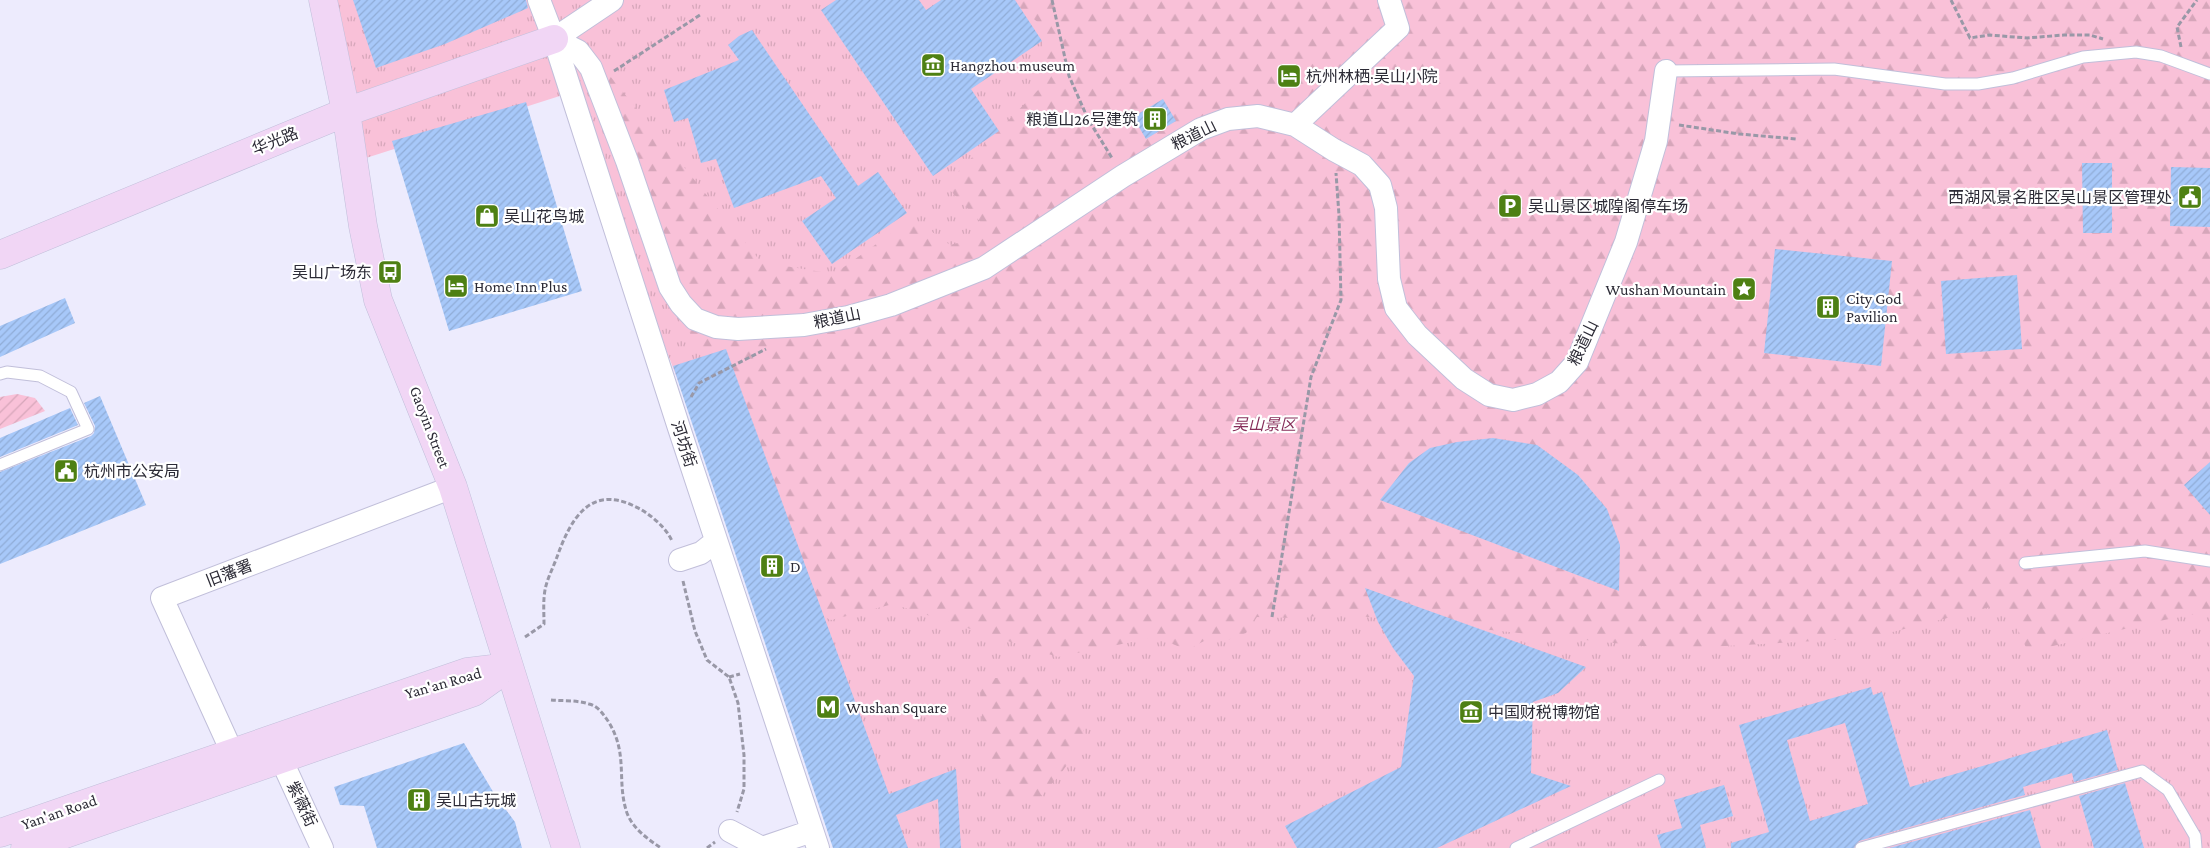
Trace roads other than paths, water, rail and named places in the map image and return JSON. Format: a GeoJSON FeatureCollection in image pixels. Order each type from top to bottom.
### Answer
{"type":"FeatureCollection","features":[{"type":"Feature","properties":{"kind":"street","name":"Gaoyin Street"},"geometry":{"type":"LineString","coordinates":[[323,0],[346,112],[363,226],[378,300],[453,487],[566,848]]}},
{"type":"Feature","properties":{"kind":"street","name":"河坊街"},"geometry":{"type":"LineString","coordinates":[[539,0],[554,39],[678,428],[815,839]]}},
{"type":"Feature","properties":{"kind":"street"},"geometry":{"type":"LineString","coordinates":[[554,39],[612,0]]}},
{"type":"Feature","properties":{"kind":"street"},"geometry":{"type":"LineString","coordinates":[[1295,125],[1398,28],[1389,0]]}},
{"type":"Feature","properties":{"kind":"street","name":"华光路"},"geometry":{"type":"LineString","coordinates":[[0,255],[346,112],[554,39]]}},
{"type":"Feature","properties":{"kind":"street","name":"粮道山"},"geometry":{"type":"LineString","coordinates":[[554,39],[578,51],[591,68],[628,161],[670,287],[681,304],[695,318],[716,327],[738,329],[804,325],[848,317],[891,305],[984,268],[1123,176],[1201,129],[1228,119],[1258,116],[1295,125],[1362,165],[1380,185],[1386,208],[1389,279],[1396,308],[1417,335],[1464,379],[1489,395],[1514,400],[1537,394],[1559,382],[1577,362],[1626,242],[1656,141],[1666,71]]}},
{"type":"Feature","properties":{"kind":"street","name":"旧藩署"},"geometry":{"type":"LineString","coordinates":[[232,752],[162,598],[453,487]]}},
{"type":"Feature","properties":{"kind":"street"},"geometry":{"type":"LineString","coordinates":[[680,560],[701,553],[711,545]]}},
{"type":"Feature","properties":{"kind":"street","name":"Yan'an Road"},"geometry":{"type":"LineString","coordinates":[[0,833],[467,672],[509,667]]}},
{"type":"Feature","properties":{"kind":"street","name":"Yan'an Road"},"geometry":{"type":"LineString","coordinates":[[25,848],[474,692],[509,667]]}},
{"type":"Feature","properties":{"kind":"street","name":"紫薇街"},"geometry":{"type":"LineString","coordinates":[[281,759],[322,848]]}},
{"type":"Feature","properties":{"kind":"street"},"geometry":{"type":"LineString","coordinates":[[730,831],[762,848],[815,839]]}},
{"type":"Feature","properties":{"kind":"lane"},"geometry":{"type":"LineString","coordinates":[[1666,71],[1834,69],[1944,84],[1978,84],[2013,78],[2083,57],[2136,52],[2162,56],[2210,74]]}},
{"type":"Feature","properties":{"kind":"lane"},"geometry":{"type":"LineString","coordinates":[[0,374],[8,372],[40,376],[71,392],[88,429],[0,465]]}},
{"type":"Feature","properties":{"kind":"lane"},"geometry":{"type":"LineString","coordinates":[[2025,563],[2145,551],[2210,561]]}},
{"type":"Feature","properties":{"kind":"lane"},"geometry":{"type":"LineString","coordinates":[[1861,848],[2142,771],[2168,790],[2195,836],[2196,848]]}},
{"type":"Feature","properties":{"kind":"lane"},"geometry":{"type":"LineString","coordinates":[[1516,848],[1659,780]]}},
{"type":"Feature","properties":{"kind":"place","name":"Hangzhou museum"},"geometry":{"type":"Point","coordinates":[933,65]}},
{"type":"Feature","properties":{"kind":"place","name":"杭州林栖·吴山小院"},"geometry":{"type":"Point","coordinates":[1289,76]}},
{"type":"Feature","properties":{"kind":"place","name":"粮道山26号建筑"},"geometry":{"type":"Point","coordinates":[1155,119]}},
{"type":"Feature","properties":{"kind":"place","name":"西湖风景名胜区吴山景区管理处"},"geometry":{"type":"Point","coordinates":[2190,197]}},
{"type":"Feature","properties":{"kind":"place","name":"吴山景区城隍阁停车场"},"geometry":{"type":"Point","coordinates":[1510,206]}},
{"type":"Feature","properties":{"kind":"place","name":"吴山花鸟城"},"geometry":{"type":"Point","coordinates":[487,216]}},
{"type":"Feature","properties":{"kind":"place","name":"吴山广场东"},"geometry":{"type":"Point","coordinates":[390,272]}},
{"type":"Feature","properties":{"kind":"place","name":"Home Inn Plus"},"geometry":{"type":"Point","coordinates":[456,286]}},
{"type":"Feature","properties":{"kind":"place","name":"Wushan Mountain"},"geometry":{"type":"Point","coordinates":[1744,289]}},
{"type":"Feature","properties":{"kind":"place","name":"City God Pavilion"},"geometry":{"type":"Point","coordinates":[1828,307]}},
{"type":"Feature","properties":{"kind":"place","name":"杭州市公安局"},"geometry":{"type":"Point","coordinates":[66,471]}},
{"type":"Feature","properties":{"kind":"place","name":"D"},"geometry":{"type":"Point","coordinates":[772,566]}},
{"type":"Feature","properties":{"kind":"place","name":"Wushan Square"},"geometry":{"type":"Point","coordinates":[828,707]}},
{"type":"Feature","properties":{"kind":"place","name":"中国财税博物馆"},"geometry":{"type":"Point","coordinates":[1471,712]}},
{"type":"Feature","properties":{"kind":"place","name":"吴山古玩城"},"geometry":{"type":"Point","coordinates":[419,800]}},
{"type":"Feature","properties":{"kind":"park label","name":"吴山景区"},"geometry":{"type":"Point","coordinates":[1264,424]}}]}
